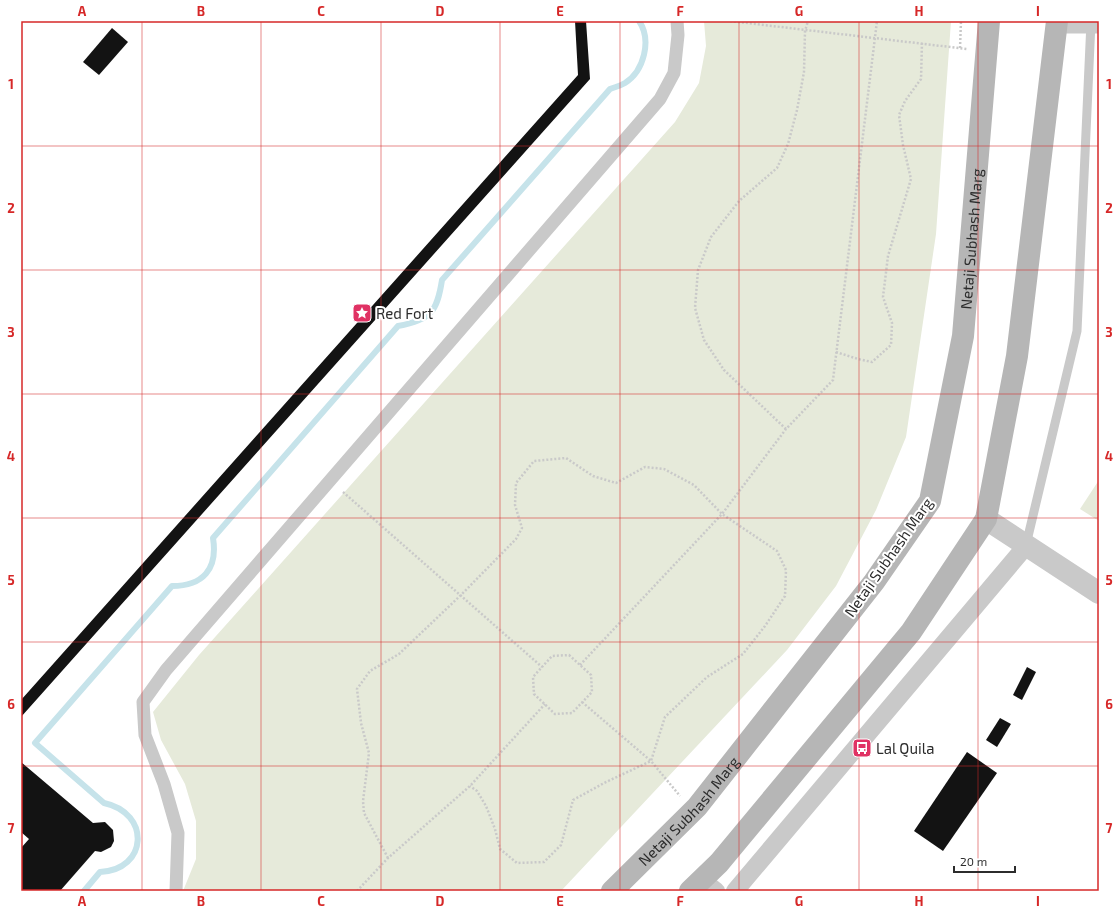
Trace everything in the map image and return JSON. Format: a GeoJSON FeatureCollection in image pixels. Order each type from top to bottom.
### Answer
{"type":"FeatureCollection","features":[{"type":"Feature","properties":{"kind":"main road","name":"Netaji Subhash Marg"},"geometry":{"type":"LineString","coordinates":[[612,891],[693,812],[874,582],[930,501],[963,336],[990,21]]}},
{"type":"Feature","properties":{"kind":"main road"},"geometry":{"type":"LineString","coordinates":[[703,887],[719,863],[911,632],[986,519],[1017,356],[1057,24]]}},
{"type":"Feature","properties":{"kind":"street"},"geometry":{"type":"LineString","coordinates":[[176,891],[178,833],[164,784],[145,735],[143,702],[166,670],[660,99],[674,73],[678,35],[677,21]]}},
{"type":"Feature","properties":{"kind":"street"},"geometry":{"type":"LineString","coordinates":[[1057,24],[1099,27]]}},
{"type":"Feature","properties":{"kind":"street"},"geometry":{"type":"LineString","coordinates":[[986,519],[1099,593]]}},
{"type":"Feature","properties":{"kind":"street"},"geometry":{"type":"LineString","coordinates":[[735,891],[1026,546]]}},
{"type":"Feature","properties":{"kind":"lane"},"geometry":{"type":"LineString","coordinates":[[1026,546],[1077,331],[1091,21]]}},
{"type":"Feature","properties":{"kind":"path"},"geometry":{"type":"LineString","coordinates":[[730,21],[987,52]]}},
{"type":"Feature","properties":{"kind":"path"},"geometry":{"type":"LineString","coordinates":[[786,429],[724,370],[704,340],[695,308],[698,270],[711,237],[739,201],[777,168],[788,144],[797,110],[804,72],[805,31],[808,21]]}},
{"type":"Feature","properties":{"kind":"path"},"geometry":{"type":"LineString","coordinates":[[580,665],[722,514],[786,429],[832,380],[876,39],[877,21]]}},
{"type":"Feature","properties":{"kind":"path"},"geometry":{"type":"LineString","coordinates":[[960,48],[961,21]]}},
{"type":"Feature","properties":{"kind":"path"},"geometry":{"type":"LineString","coordinates":[[836,352],[872,362],[891,345],[892,323],[883,297],[888,256],[911,179],[903,145],[900,115],[905,101],[920,80],[922,44]]}},
{"type":"Feature","properties":{"kind":"path"},"geometry":{"type":"LineString","coordinates":[[388,858],[364,813],[363,801],[369,753],[360,723],[357,689],[370,671],[399,654],[461,595],[516,539],[522,528],[514,505],[516,483],[534,461],[566,458],[593,476],[616,483],[645,467],[664,469],[694,484],[722,514],[777,550],[786,570],[785,596],[765,626],[743,654],[707,677],[665,717],[651,761],[606,782],[573,800],[561,845],[544,862],[517,863],[500,849],[495,829],[486,806],[477,791],[470,786]]}},
{"type":"Feature","properties":{"kind":"path"},"geometry":{"type":"LineString","coordinates":[[330,481],[542,667]]}},
{"type":"Feature","properties":{"kind":"path"},"geometry":{"type":"LineString","coordinates":[[570,655],[580,665],[591,675],[592,692],[572,713],[555,714],[534,694],[533,677],[552,656],[570,655]]}},
{"type":"Feature","properties":{"kind":"path"},"geometry":{"type":"LineString","coordinates":[[582,702],[651,761],[693,812]]}},
{"type":"Feature","properties":{"kind":"path"},"geometry":{"type":"LineString","coordinates":[[357,891],[388,858],[470,786],[545,704]]}},
{"type":"Feature","properties":{"kind":"green space"},"geometry":{"type":"Polygon","coordinates":[[[704,21],[951,21],[936,234],[906,437],[876,510],[836,586],[787,650],[561,891],[183,891],[196,859],[196,821],[185,784],[161,740],[153,712],[199,655],[675,122],[699,83],[706,46],[704,21]]]}},
{"type":"Feature","properties":{"kind":"green space"},"geometry":{"type":"Polygon","coordinates":[[[1099,480],[1099,521],[1080,509],[1099,480]]]}},
{"type":"Feature","properties":{"kind":"building"},"geometry":{"type":"Polygon","coordinates":[[[575,21],[586,21],[590,79],[21,717],[21,700],[578,75],[575,21]]]}},
{"type":"Feature","properties":{"kind":"building"},"geometry":{"type":"Polygon","coordinates":[[[112,28],[128,42],[99,75],[83,62],[112,28]]]}},
{"type":"Feature","properties":{"kind":"building"},"geometry":{"type":"Polygon","coordinates":[[[1027,667],[1036,672],[1022,700],[1013,695],[1027,667]]]}},
{"type":"Feature","properties":{"kind":"building"},"geometry":{"type":"Polygon","coordinates":[[[1000,718],[1011,724],[997,747],[986,740],[1000,718]]]}},
{"type":"Feature","properties":{"kind":"building"},"geometry":{"type":"Polygon","coordinates":[[[967,752],[997,773],[943,851],[914,831],[967,752]]]}},
{"type":"Feature","properties":{"kind":"building"},"geometry":{"type":"Polygon","coordinates":[[[21,762],[93,823],[105,822],[113,830],[114,841],[111,847],[101,852],[95,851],[60,891],[21,891],[21,848],[29,839],[21,832],[21,762]]]}},
{"type":"Feature","properties":{"kind":"waterway"},"geometry":{"type":"LineString","coordinates":[[84,891],[100,872],[116,869],[127,862],[135,852],[138,840],[136,829],[130,818],[119,809],[104,803],[35,743],[172,586],[192,583],[206,574],[213,559],[213,538],[398,326],[418,321],[430,313],[438,300],[442,280],[610,89],[623,84],[632,78],[644,55],[645,37],[639,21]]}},
{"type":"Feature","properties":{"kind":"place","name":"Red Fort"},"geometry":{"type":"Point","coordinates":[362,313]}},
{"type":"Feature","properties":{"kind":"place","name":"Lal Quila"},"geometry":{"type":"Point","coordinates":[862,748]}}]}
